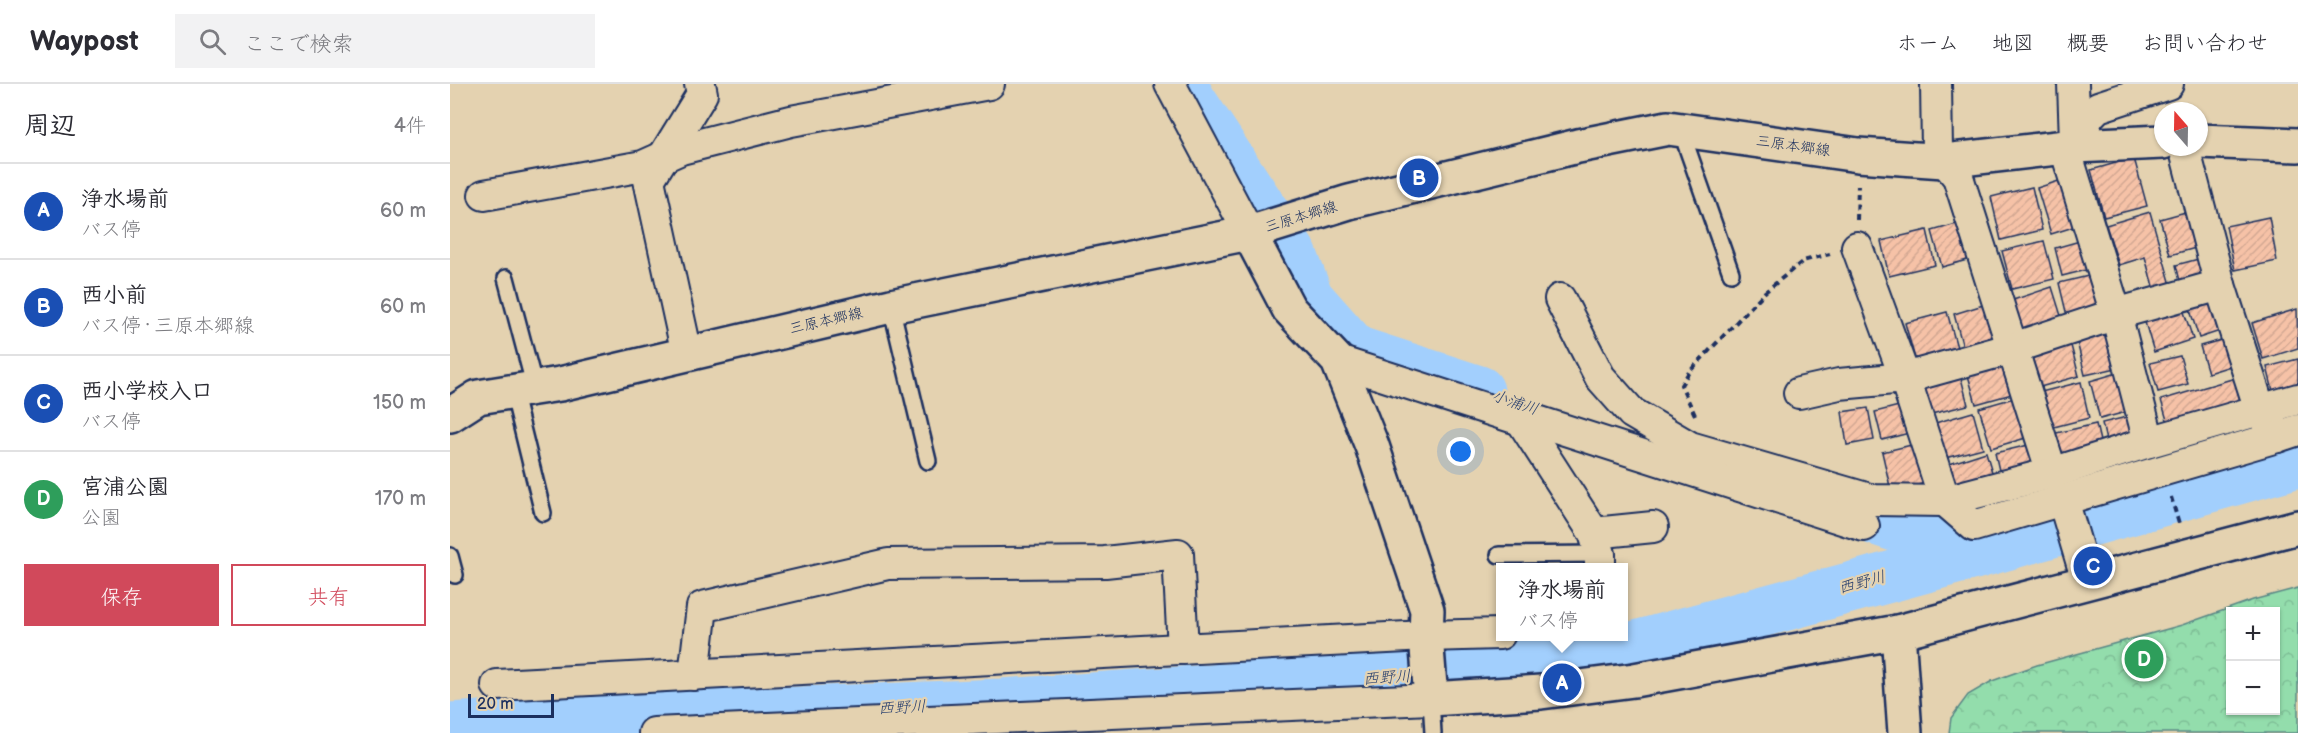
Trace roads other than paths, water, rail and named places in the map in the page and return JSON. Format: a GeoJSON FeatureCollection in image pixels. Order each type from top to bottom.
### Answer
{"type":"FeatureCollection","features":[{"type":"Feature","properties":{"kind":"main road","name":"三原本郷線"},"geometry":{"type":"LineString","coordinates":[[452,411],[478,397],[687,354],[891,306],[1248,233],[1349,202],[1578,146],[1668,128],[1858,155],[1944,161],[2075,146],[2154,142]]}},
{"type":"Feature","properties":{"kind":"main road"},"geometry":{"type":"LineString","coordinates":[[2208,141],[2298,145]]}},
{"type":"Feature","properties":{"kind":"main road"},"geometry":{"type":"LineString","coordinates":[[1248,233],[1289,309],[1338,361],[1372,446],[1427,610],[1426,636],[1431,699],[1541,692],[1634,680],[1898,632],[2298,527]]}},
{"type":"Feature","properties":{"kind":"main road"},"geometry":{"type":"LineString","coordinates":[[1898,632],[1905,733]]}},
{"type":"Feature","properties":{"kind":"street"},"geometry":{"type":"LineString","coordinates":[[687,354],[649,180],[702,94],[700,84]]}},
{"type":"Feature","properties":{"kind":"street"},"geometry":{"type":"LineString","coordinates":[[484,195],[643,166],[664,155],[791,121],[989,84]]}},
{"type":"Feature","properties":{"kind":"street"},"geometry":{"type":"LineString","coordinates":[[1170,84],[1248,233]]}},
{"type":"Feature","properties":{"kind":"street"},"geometry":{"type":"LineString","coordinates":[[1936,84],[1937,151],[1958,177],[2082,564]]}},
{"type":"Feature","properties":{"kind":"street"},"geometry":{"type":"LineString","coordinates":[[2073,84],[2075,146]]}},
{"type":"Feature","properties":{"kind":"street"},"geometry":{"type":"LineString","coordinates":[[2149,442],[2116,314],[2069,161],[2089,116],[2098,107],[2168,84]]}},
{"type":"Feature","properties":{"kind":"street"},"geometry":{"type":"LineString","coordinates":[[2186,156],[2220,285],[2260,410],[2287,433]]}},
{"type":"Feature","properties":{"kind":"street"},"geometry":{"type":"LineString","coordinates":[[1857,247],[1905,378],[1945,501]]}},
{"type":"Feature","properties":{"kind":"street"},"geometry":{"type":"LineString","coordinates":[[1799,393],[1839,384],[1905,378],[2013,348],[2116,314],[2220,285]]}},
{"type":"Feature","properties":{"kind":"street"},"geometry":{"type":"LineString","coordinates":[[1560,299],[1600,377],[1632,413],[1690,447],[1873,500],[1945,501],[2163,470],[2287,433]]}},
{"type":"Feature","properties":{"kind":"street"},"geometry":{"type":"LineString","coordinates":[[1338,361],[1521,420],[1598,552],[1653,527]]}},
{"type":"Feature","properties":{"kind":"street"},"geometry":{"type":"LineString","coordinates":[[2058,486],[2149,442],[2298,399]]}},
{"type":"Feature","properties":{"kind":"street"},"geometry":{"type":"LineString","coordinates":[[1523,423],[1534,420],[1864,526]]}},
{"type":"Feature","properties":{"kind":"street"},"geometry":{"type":"LineString","coordinates":[[694,675],[702,607],[888,564],[1105,562],[1178,554],[1183,649]]}},
{"type":"Feature","properties":{"kind":"street"},"geometry":{"type":"LineString","coordinates":[[497,685],[1496,634]]}},
{"type":"Feature","properties":{"kind":"street"},"geometry":{"type":"LineString","coordinates":[[654,733],[1431,699]]}},
{"type":"Feature","properties":{"kind":"lane"},"geometry":{"type":"LineString","coordinates":[[1689,130],[1686,144],[1731,273]]}},
{"type":"Feature","properties":{"kind":"lane"},"geometry":{"type":"LineString","coordinates":[[506,278],[543,513]]}},
{"type":"Feature","properties":{"kind":"lane"},"geometry":{"type":"LineString","coordinates":[[891,306],[928,461]]}},
{"type":"Feature","properties":{"kind":"lane"},"geometry":{"type":"LineString","coordinates":[[1499,555],[1598,552]]}},
{"type":"Feature","properties":{"kind":"lane"},"geometry":{"type":"LineString","coordinates":[[450,556],[455,575]]}},
{"type":"Feature","properties":{"kind":"lane"},"geometry":{"type":"LineString","coordinates":[[1431,699],[1433,733]]}},
{"type":"Feature","properties":{"kind":"waterway","name":"小浦川"},"geometry":{"type":"LineString","coordinates":[[1183,84],[1189,98],[1292,255],[1308,298],[1355,351],[1479,391]]}},
{"type":"Feature","properties":{"kind":"waterway","name":"西野川"},"geometry":{"type":"LineString","coordinates":[[450,728],[1001,704],[1459,673],[1621,650],[1978,553],[2298,462]]}},
{"type":"Feature","properties":{"kind":"waterway","name":"小浦川"},"geometry":{"type":"LineString","coordinates":[[1811,499],[1978,553]]}},
{"type":"Feature","properties":{"kind":"place","name":"西小前"},"geometry":{"type":"Point","coordinates":[1419,178]}},
{"type":"Feature","properties":{"kind":"place","name":"西小学校入口"},"geometry":{"type":"Point","coordinates":[2093,566]}},
{"type":"Feature","properties":{"kind":"place","name":"宮浦公園"},"geometry":{"type":"Point","coordinates":[2144,659]}},
{"type":"Feature","properties":{"kind":"place","name":"浄水場前"},"geometry":{"type":"Point","coordinates":[1562,683]}}]}
